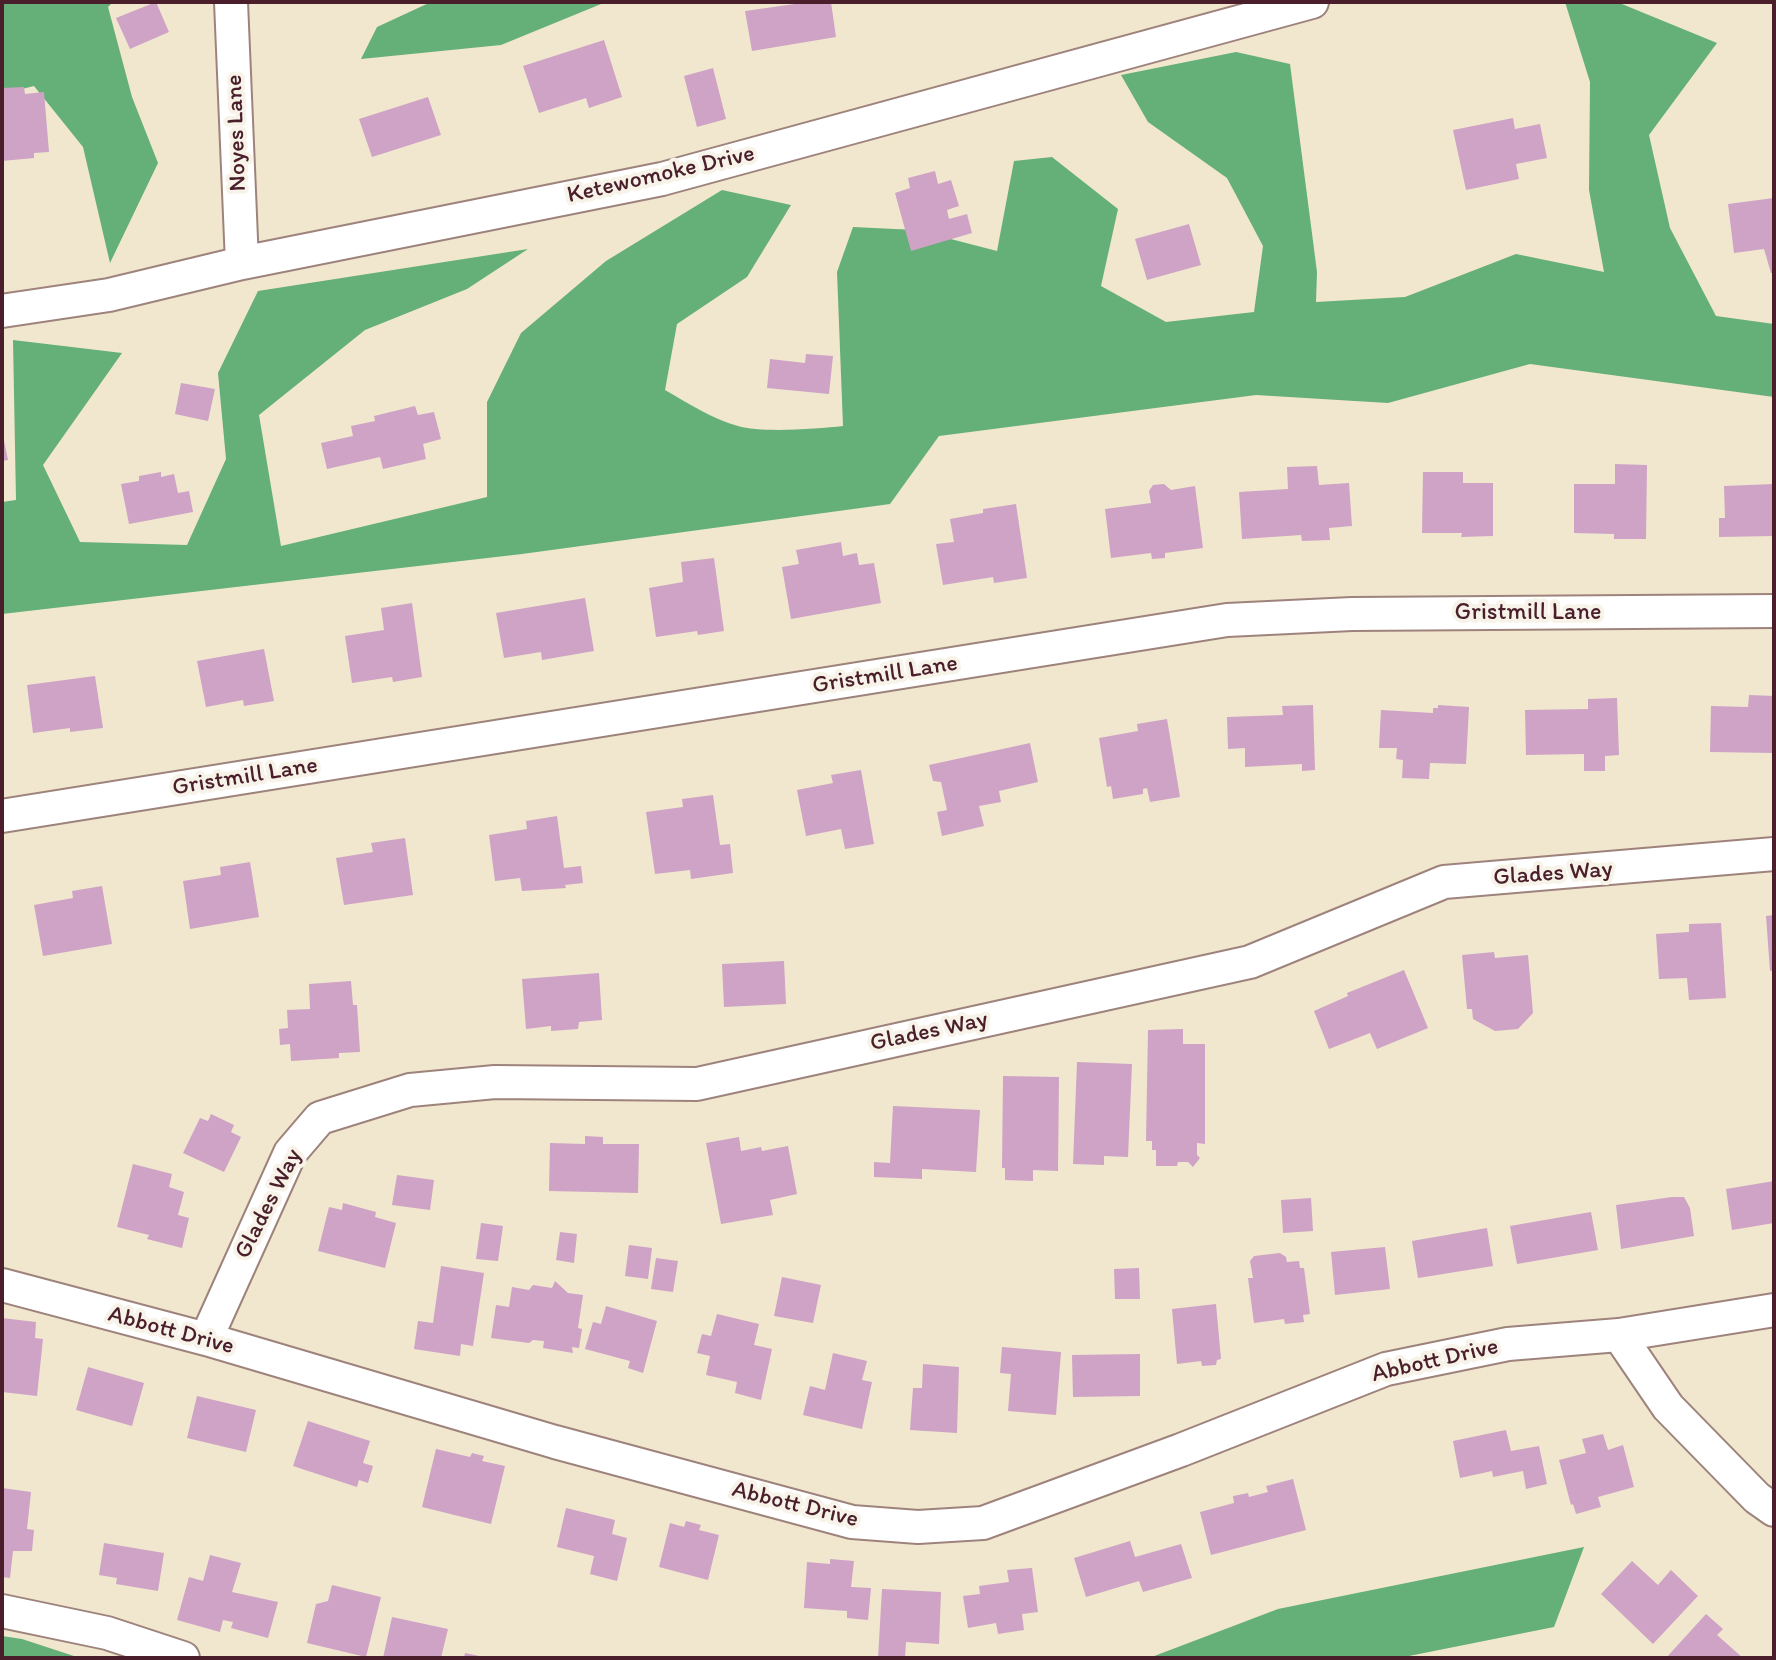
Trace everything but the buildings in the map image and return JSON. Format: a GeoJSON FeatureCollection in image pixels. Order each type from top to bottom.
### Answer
{"type":"FeatureCollection","features":[{"type":"Feature","properties":{"kind":"street","name":"Noyes Lane"},"geometry":{"type":"LineString","coordinates":[[231,2],[242,263]]}},
{"type":"Feature","properties":{"kind":"street","name":"Ketewomoke Drive"},"geometry":{"type":"LineString","coordinates":[[2,311],[109,295],[242,263],[662,179],[1312,2]]}},
{"type":"Feature","properties":{"kind":"street","name":"Gristmill Lane"},"geometry":{"type":"LineString","coordinates":[[2,816],[1227,620],[1352,614],[1774,611]]}},
{"type":"Feature","properties":{"kind":"street","name":"Glades Way"},"geometry":{"type":"LineString","coordinates":[[206,1339],[290,1153],[320,1118],[395,1094],[495,1082],[697,1084],[1250,962],[1444,882],[1774,854]]}},
{"type":"Feature","properties":{"kind":"street","name":"Abbott Drive"},"geometry":{"type":"LineString","coordinates":[[2,1285],[206,1339],[555,1442],[852,1522],[918,1527],[983,1523],[1181,1450],[1386,1369],[1508,1344],[1619,1335],[1774,1310]]}},
{"type":"Feature","properties":{"kind":"street"},"geometry":{"type":"LineString","coordinates":[[1619,1335],[1668,1407],[1757,1498],[1774,1510]]}},
{"type":"Feature","properties":{"kind":"street"},"geometry":{"type":"LineString","coordinates":[[2,1611],[107,1633],[183,1658]]}},
{"type":"Feature","properties":{"kind":"green space"},"geometry":{"type":"Polygon","coordinates":[[[2,2],[113,2],[108,7],[132,97],[158,163],[110,263],[83,147],[34,86],[2,94],[2,2]]]}},
{"type":"Feature","properties":{"kind":"green space"},"geometry":{"type":"Polygon","coordinates":[[[431,2],[606,2],[501,45],[361,59],[377,27],[431,2]]]}},
{"type":"Feature","properties":{"kind":"green space"},"geometry":{"type":"Polygon","coordinates":[[[1565,2],[1617,2],[1717,43],[1649,135],[1670,228],[1716,316],[1774,324],[1774,397],[1530,364],[1388,403],[1256,395],[939,436],[890,504],[522,554],[2,614],[2,502],[16,500],[13,340],[122,353],[43,465],[80,542],[187,545],[226,459],[218,373],[258,291],[528,249],[467,289],[365,330],[259,415],[281,546],[487,497],[487,402],[521,333],[606,261],[722,190],[791,205],[747,277],[677,324],[665,390],[710,415],[738,426],[774,430],[843,426],[837,272],[853,227],[916,230],[997,251],[1014,161],[1052,157],[1118,209],[1101,286],[1166,322],[1254,312],[1263,246],[1227,178],[1148,122],[1121,75],[1236,52],[1290,64],[1317,272],[1316,302],[1405,297],[1516,254],[1604,272],[1589,190],[1590,82],[1565,2]]]}},
{"type":"Feature","properties":{"kind":"green space"},"geometry":{"type":"Polygon","coordinates":[[[1584,1547],[1554,1627],[1399,1658],[1149,1658],[1278,1609],[1584,1547]]]}},
{"type":"Feature","properties":{"kind":"green space"},"geometry":{"type":"Polygon","coordinates":[[[2,1636],[22,1639],[80,1658],[2,1658],[2,1636]]]}}]}
